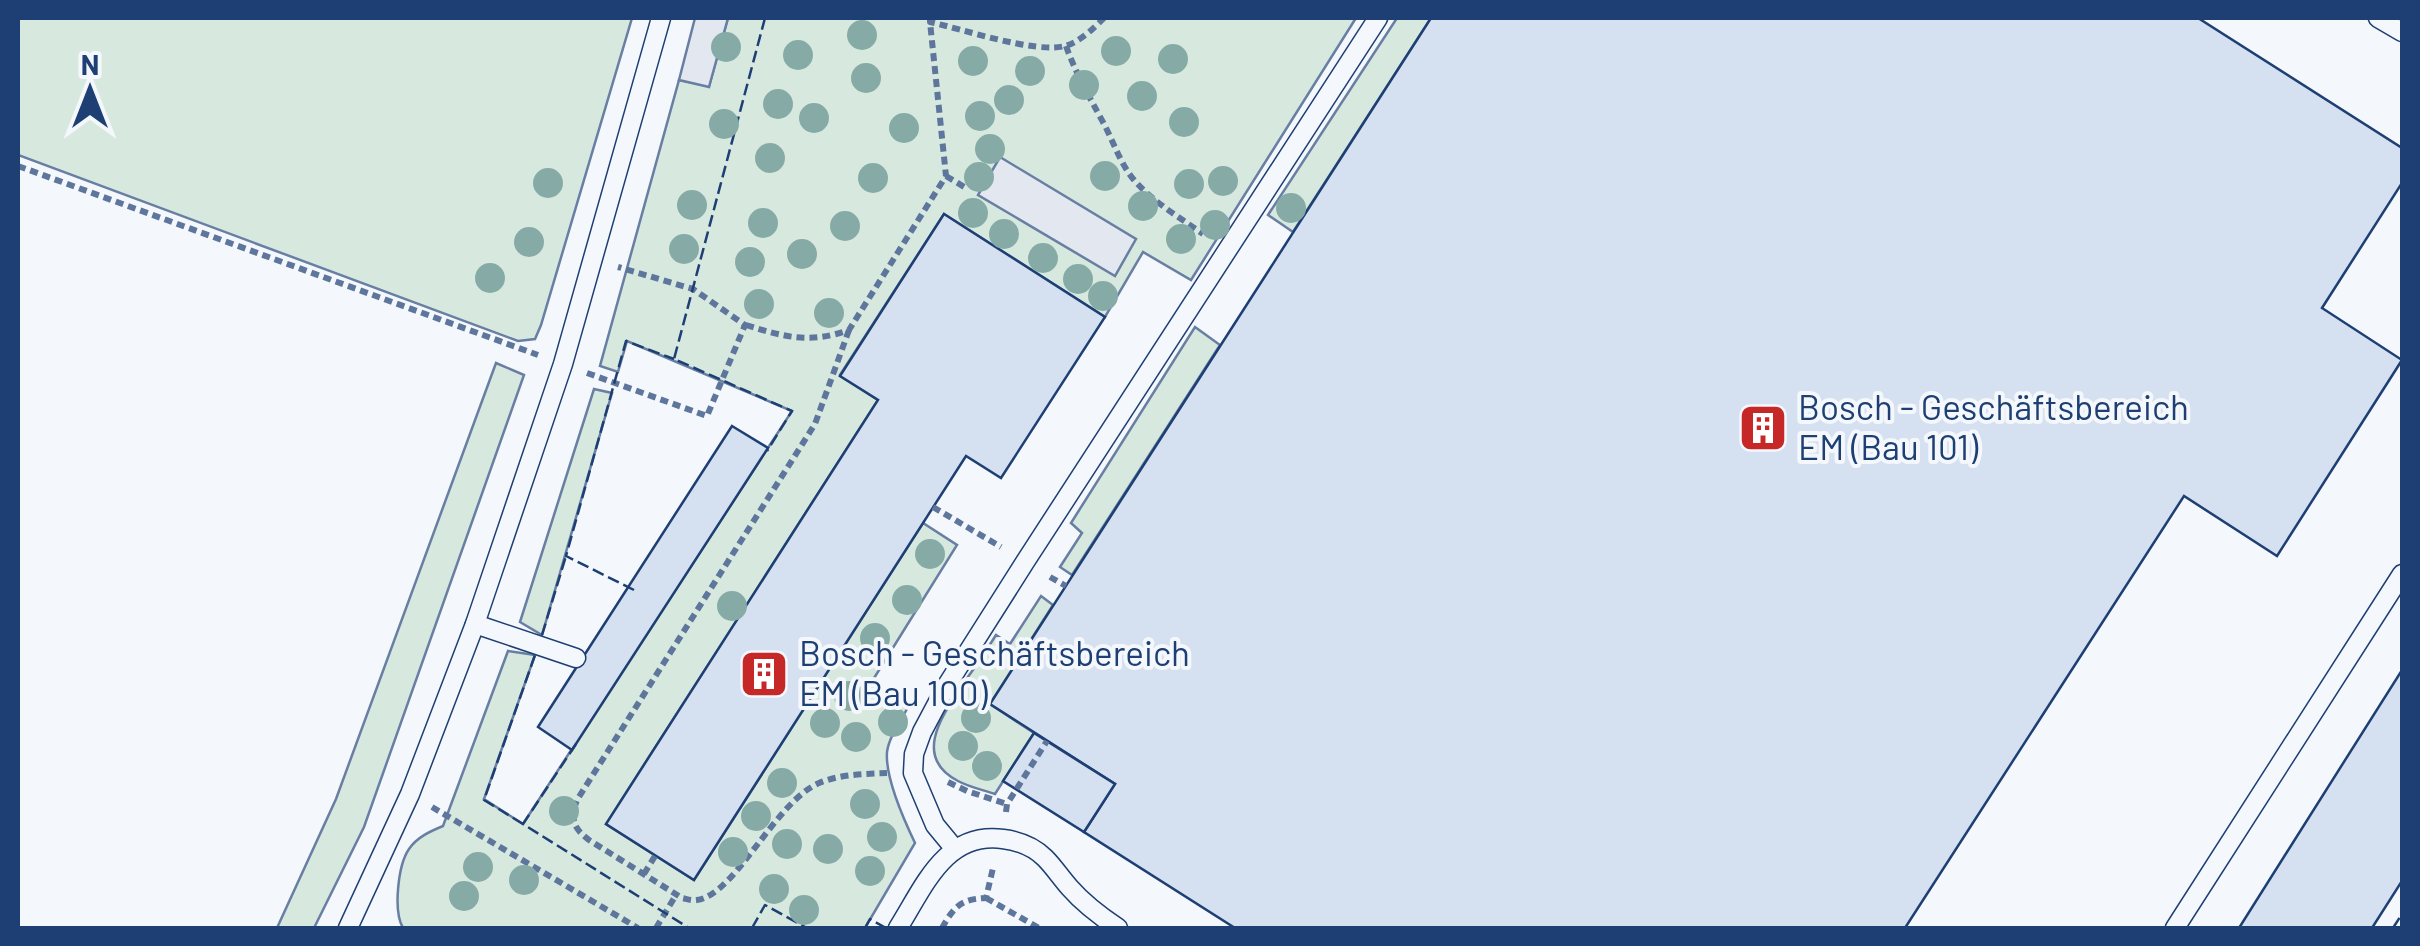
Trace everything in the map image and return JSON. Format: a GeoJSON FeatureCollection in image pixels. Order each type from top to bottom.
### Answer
{"type":"FeatureCollection","features":[{"type":"Feature","properties":{"kind":"lane"},"geometry":{"type":"LineString","coordinates":[[348,928],[410,794],[476,624],[564,364],[662,18]]}},
{"type":"Feature","properties":{"kind":"lane"},"geometry":{"type":"LineString","coordinates":[[954,848],[936,825],[912,772],[922,732],[948,685],[1378,18]]}},
{"type":"Feature","properties":{"kind":"lane"},"geometry":{"type":"LineString","coordinates":[[2378,18],[2402,32]]}},
{"type":"Feature","properties":{"kind":"lane"},"geometry":{"type":"LineString","coordinates":[[2174,928],[2402,574]]}},
{"type":"Feature","properties":{"kind":"lane"},"geometry":{"type":"LineString","coordinates":[[476,624],[576,658]]}},
{"type":"Feature","properties":{"kind":"lane"},"geometry":{"type":"LineString","coordinates":[[898,928],[931,875],[954,848],[981,838],[1028,845],[1085,904],[1118,928]]}},
{"type":"Feature","properties":{"kind":"path"},"geometry":{"type":"LineString","coordinates":[[912,772],[864,774],[816,784],[783,810],[753,851],[716,891],[698,900],[676,895],[576,830],[573,810],[816,424],[849,330],[946,176],[930,20],[1037,47],[1066,46],[1104,18]]}},
{"type":"Feature","properties":{"kind":"path"},"geometry":{"type":"LineString","coordinates":[[1066,46],[1117,155],[1135,181],[1158,203],[1227,251]]}},
{"type":"Feature","properties":{"kind":"path"},"geometry":{"type":"LineString","coordinates":[[18,166],[564,364]]}},
{"type":"Feature","properties":{"kind":"path"},"geometry":{"type":"LineString","coordinates":[[946,176],[966,188]]}},
{"type":"Feature","properties":{"kind":"path"},"geometry":{"type":"LineString","coordinates":[[594,260],[692,290],[745,325],[794,337],[827,338],[849,330]]}},
{"type":"Feature","properties":{"kind":"path"},"geometry":{"type":"LineString","coordinates":[[615,383],[707,416],[745,325]]}},
{"type":"Feature","properties":{"kind":"path"},"geometry":{"type":"LineString","coordinates":[[946,782],[1008,804],[1047,741]]}},
{"type":"Feature","properties":{"kind":"path"},"geometry":{"type":"LineString","coordinates":[[410,794],[638,928]]}},
{"type":"Feature","properties":{"kind":"path"},"geometry":{"type":"LineString","coordinates":[[644,874],[654,856]]}},
{"type":"Feature","properties":{"kind":"path"},"geometry":{"type":"LineString","coordinates":[[656,928],[676,895]]}},
{"type":"Feature","properties":{"kind":"path"},"geometry":{"type":"LineString","coordinates":[[986,898],[1039,928]]}},
{"type":"Feature","properties":{"kind":"shaded area"},"geometry":{"type":"Polygon","coordinates":[[[18,18],[632,18],[541,325],[535,339],[518,341],[18,155],[18,18]]]}},
{"type":"Feature","properties":{"kind":"shaded area"},"geometry":{"type":"Polygon","coordinates":[[[695,18],[728,18],[709,87],[679,80],[695,18]]]}},
{"type":"Feature","properties":{"kind":"shaded area"},"geometry":{"type":"Polygon","coordinates":[[[728,18],[1356,18],[1191,280],[1143,252],[1105,317],[944,214],[840,375],[878,400],[606,824],[694,880],[923,523],[957,545],[871,683],[907,709],[890,741],[887,762],[896,799],[915,843],[865,928],[403,928],[398,900],[405,856],[416,841],[443,826],[508,651],[535,655],[484,799],[523,824],[792,411],[627,341],[618,372],[600,366],[679,80],[709,86],[728,18]]]}},
{"type":"Feature","properties":{"kind":"shaded area"},"geometry":{"type":"Polygon","coordinates":[[[1397,18],[1431,18],[1293,232],[1268,215],[1397,18]]]}},
{"type":"Feature","properties":{"kind":"shaded area"},"geometry":{"type":"Polygon","coordinates":[[[1000,157],[1136,239],[1115,276],[978,195],[1000,157]]]}},
{"type":"Feature","properties":{"kind":"shaded area"},"geometry":{"type":"Polygon","coordinates":[[[1195,327],[1220,345],[1072,575],[1060,567],[1082,533],[1071,523],[1195,327]]]}},
{"type":"Feature","properties":{"kind":"shaded area"},"geometry":{"type":"Polygon","coordinates":[[[496,363],[524,375],[364,827],[314,928],[277,928],[336,799],[496,363]]]}},
{"type":"Feature","properties":{"kind":"shaded area"},"geometry":{"type":"Polygon","coordinates":[[[594,389],[612,393],[542,635],[520,622],[594,389]]]}},
{"type":"Feature","properties":{"kind":"shaded area"},"geometry":{"type":"Polygon","coordinates":[[[1041,596],[1053,605],[990,704],[1034,733],[995,794],[962,783],[944,771],[936,759],[936,733],[949,706],[996,635],[1010,644],[1041,596]]]}},
{"type":"Feature","properties":{"kind":"building","name":"Bosch - Geschäftsbereich EM (Bau 101)"},"geometry":{"type":"Polygon","coordinates":[[[1431,18],[2198,18],[2402,148],[2402,183],[2322,308],[2402,360],[2277,556],[2184,496],[1905,928],[1235,928],[1084,832],[1115,784],[990,704],[1431,18]]]}},
{"type":"Feature","properties":{"kind":"building","name":"Bosch - Geschäftsbereich EM (Bau 100)"},"geometry":{"type":"Polygon","coordinates":[[[944,214],[1105,317],[1001,478],[966,456],[694,880],[606,824],[878,400],[840,376],[944,214]]]}},
{"type":"Feature","properties":{"kind":"building"},"geometry":{"type":"Polygon","coordinates":[[[732,426],[768,448],[572,750],[538,727],[732,426]]]}},
{"type":"Feature","properties":{"kind":"building"},"geometry":{"type":"Polygon","coordinates":[[[2402,670],[2402,881],[2372,928],[2239,928],[2402,670]]]}},
{"type":"Feature","properties":{"kind":"building"},"geometry":{"type":"Polygon","coordinates":[[[1034,733],[1115,784],[1084,832],[1003,781],[1034,733]]]}},
{"type":"Feature","properties":{"kind":"fence"},"geometry":{"type":"LineString","coordinates":[[765,18],[674,359],[792,411],[767,451]]}},
{"type":"Feature","properties":{"kind":"fence"},"geometry":{"type":"LineString","coordinates":[[634,590],[566,556],[626,341],[674,359]]}},
{"type":"Feature","properties":{"kind":"fence"},"geometry":{"type":"LineString","coordinates":[[542,635],[566,556]]}},
{"type":"Feature","properties":{"kind":"fence"},"geometry":{"type":"LineString","coordinates":[[523,824],[484,800],[535,655]]}},
{"type":"Feature","properties":{"kind":"fence"},"geometry":{"type":"LineString","coordinates":[[576,744],[523,824],[689,928]]}},
{"type":"Feature","properties":{"kind":"fence"},"geometry":{"type":"LineString","coordinates":[[752,928],[765,905],[807,928]]}},
{"type":"Feature","properties":{"kind":"fence"},"geometry":{"type":"LineString","coordinates":[[2393,928],[2402,914]]}},
{"type":"Feature","properties":{"kind":"fence"},"geometry":{"type":"LineString","coordinates":[[865,928],[870,919],[886,928]]}},
{"type":"Feature","properties":{"kind":"place","name":"Bosch - Geschäftsbereich EM (Bau 101)"},"geometry":{"type":"Point","coordinates":[1763,428]}},
{"type":"Feature","properties":{"kind":"place","name":"Bosch - Geschäftsbereich EM (Bau 100)"},"geometry":{"type":"Point","coordinates":[764,674]}}]}
